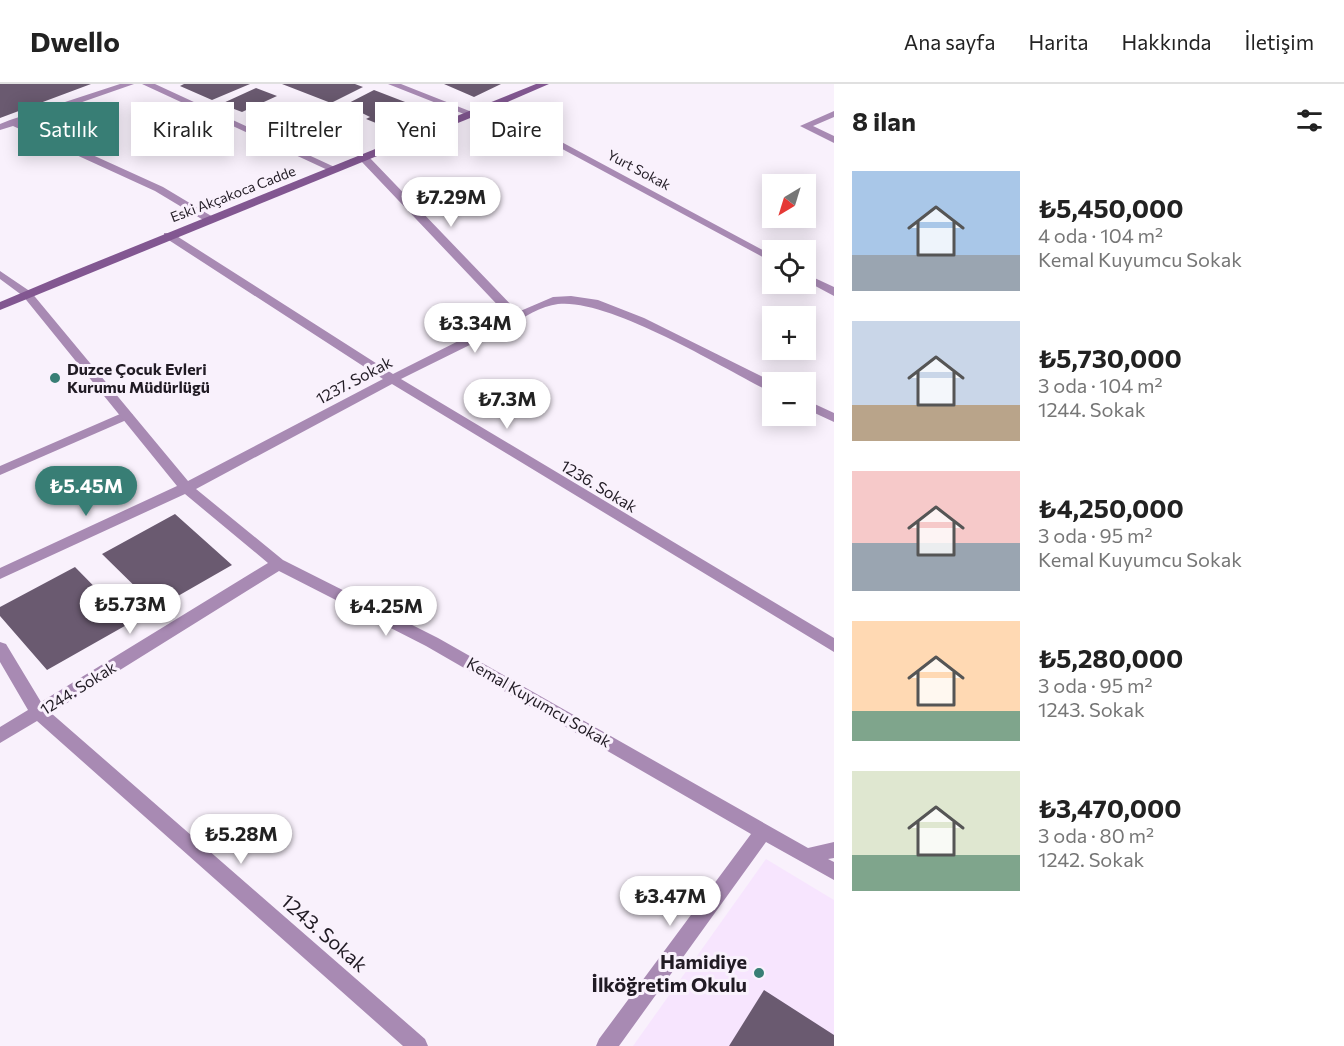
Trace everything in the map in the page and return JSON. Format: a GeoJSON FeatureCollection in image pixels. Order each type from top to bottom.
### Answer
{"type":"FeatureCollection","features":[{"type":"Feature","properties":{"kind":"street"},"geometry":{"type":"LineString","coordinates":[[0,127],[129,84]]}},
{"type":"Feature","properties":{"kind":"street"},"geometry":{"type":"LineString","coordinates":[[147,84],[336,170]]}},
{"type":"Feature","properties":{"kind":"street"},"geometry":{"type":"LineString","coordinates":[[393,84],[470,113]]}},
{"type":"Feature","properties":{"kind":"street","name":"Eski Akçakoca Cadde"},"geometry":{"type":"LineString","coordinates":[[503,102],[544,84]]}},
{"type":"Feature","properties":{"kind":"street"},"geometry":{"type":"LineString","coordinates":[[834,114],[806,126],[834,140]]}},
{"type":"Feature","properties":{"kind":"street","name":"Eski Akçakoca Cadde"},"geometry":{"type":"LineString","coordinates":[[0,306],[168,235],[365,159],[470,115]]}},
{"type":"Feature","properties":{"kind":"street"},"geometry":{"type":"LineString","coordinates":[[13,123],[159,189],[209,219]]}},
{"type":"Feature","properties":{"kind":"street","name":"Yurt Sokak"},"geometry":{"type":"LineString","coordinates":[[563,146],[762,254]]}},
{"type":"Feature","properties":{"kind":"street"},"geometry":{"type":"LineString","coordinates":[[365,159],[516,317]]}},
{"type":"Feature","properties":{"kind":"street","name":"1236. Sokak"},"geometry":{"type":"LineString","coordinates":[[168,235],[392,379],[834,646]]}},
{"type":"Feature","properties":{"kind":"street","name":"Kemal Kuyumcu Sokak"},"geometry":{"type":"LineString","coordinates":[[0,274],[27,294],[186,488],[278,564],[432,642],[834,872]]}},
{"type":"Feature","properties":{"kind":"street"},"geometry":{"type":"LineString","coordinates":[[816,282],[834,292]]}},
{"type":"Feature","properties":{"kind":"street","name":"1237. Sokak"},"geometry":{"type":"LineString","coordinates":[[0,574],[186,488],[392,379],[553,301],[571,300],[594,303],[640,321],[762,382]]}},
{"type":"Feature","properties":{"kind":"street"},"geometry":{"type":"LineString","coordinates":[[816,409],[834,418]]}},
{"type":"Feature","properties":{"kind":"street","name":"1244. Sokak"},"geometry":{"type":"LineString","coordinates":[[0,736],[278,564]]}},
{"type":"Feature","properties":{"kind":"street","name":"1243. Sokak"},"geometry":{"type":"LineString","coordinates":[[0,648],[38,712],[418,1046]]}},
{"type":"Feature","properties":{"kind":"street"},"geometry":{"type":"LineString","coordinates":[[606,1046],[765,831]]}},
{"type":"Feature","properties":{"kind":"street"},"geometry":{"type":"LineString","coordinates":[[807,856],[834,850]]}},
{"type":"Feature","properties":{"kind":"lane"},"geometry":{"type":"LineString","coordinates":[[0,471],[127,416]]}},
{"type":"Feature","properties":{"kind":"shaded area","name":"Hamidiye İlköğretim Okulu"},"geometry":{"type":"Polygon","coordinates":[[[766,859],[834,900],[834,1046],[633,1046],[766,859]]]}},
{"type":"Feature","properties":{"kind":"building"},"geometry":{"type":"Polygon","coordinates":[[[0,84],[91,84],[43,102],[18,102],[18,111],[0,118],[0,84]]]}},
{"type":"Feature","properties":{"kind":"building"},"geometry":{"type":"Polygon","coordinates":[[[184,84],[250,84],[212,100],[180,86],[184,84]]]}},
{"type":"Feature","properties":{"kind":"building"},"geometry":{"type":"Polygon","coordinates":[[[282,84],[355,84],[363,87],[333,102],[282,84]]]}},
{"type":"Feature","properties":{"kind":"building"},"geometry":{"type":"Polygon","coordinates":[[[444,84],[501,84],[474,97],[444,84]]]}},
{"type":"Feature","properties":{"kind":"building"},"geometry":{"type":"Polygon","coordinates":[[[256,88],[277,96],[264,102],[246,102],[246,110],[242,112],[234,109],[234,102],[225,102],[256,88]]]}},
{"type":"Feature","properties":{"kind":"building"},"geometry":{"type":"Polygon","coordinates":[[[374,90],[405,102],[375,102],[375,123],[366,119],[370,117],[363,114],[363,102],[351,102],[374,90]]]}},
{"type":"Feature","properties":{"kind":"building"},"geometry":{"type":"Polygon","coordinates":[[[175,514],[232,565],[157,608],[102,554],[175,514]]]}},
{"type":"Feature","properties":{"kind":"building"},"geometry":{"type":"Polygon","coordinates":[[[75,567],[130,623],[47,670],[0,616],[0,607],[75,567]]]}},
{"type":"Feature","properties":{"kind":"building"},"geometry":{"type":"Polygon","coordinates":[[[764,990],[834,1035],[834,1046],[729,1046],[764,990]]]}},
{"type":"Feature","properties":{"kind":"place","name":"Duzce Çocuk Evleri Kurumu Müdürlügü"},"geometry":{"type":"Point","coordinates":[55,378]}},
{"type":"Feature","properties":{"kind":"place","name":"Hamidiye İlköğretim Okulu"},"geometry":{"type":"Point","coordinates":[759,973]}}]}
